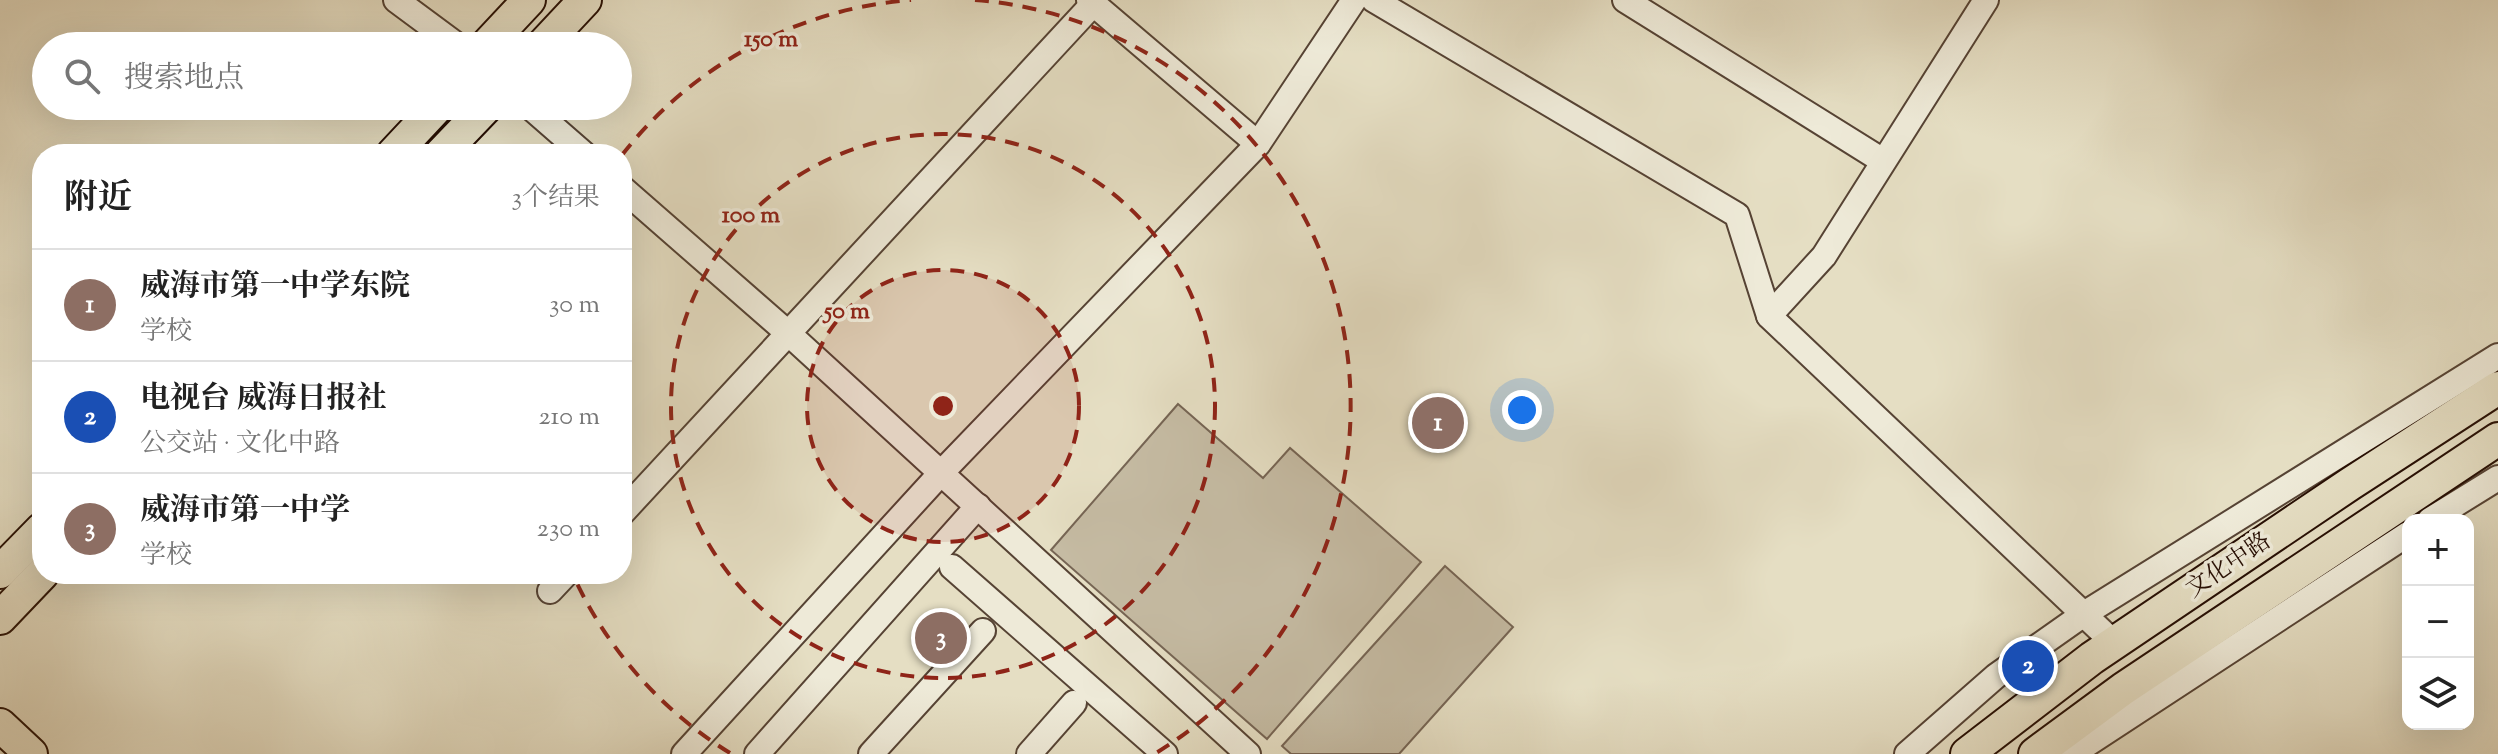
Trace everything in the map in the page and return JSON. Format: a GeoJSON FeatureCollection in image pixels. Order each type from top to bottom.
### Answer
{"type":"FeatureCollection","features":[{"type":"Feature","properties":{"kind":"main road"},"geometry":{"type":"LineString","coordinates":[[499,32],[529,0]]}},
{"type":"Feature","properties":{"kind":"main road"},"geometry":{"type":"LineString","coordinates":[[555,32],[585,0]]}},
{"type":"Feature","properties":{"kind":"main road"},"geometry":{"type":"LineString","coordinates":[[402,144],[425,120]]}},
{"type":"Feature","properties":{"kind":"main road"},"geometry":{"type":"LineString","coordinates":[[451,144],[474,120]]}},
{"type":"Feature","properties":{"kind":"main road","name":"文化中路"},"geometry":{"type":"LineString","coordinates":[[1967,754],[2114,643],[2498,388]]}},
{"type":"Feature","properties":{"kind":"main road","name":"文化中路"},"geometry":{"type":"LineString","coordinates":[[2035,754],[2075,747],[2123,689],[2498,439]]}},
{"type":"Feature","properties":{"kind":"main road"},"geometry":{"type":"LineString","coordinates":[[0,572],[32,539]]}},
{"type":"Feature","properties":{"kind":"main road"},"geometry":{"type":"LineString","coordinates":[[0,618],[32,584]]}},
{"type":"Feature","properties":{"kind":"main road"},"geometry":{"type":"LineString","coordinates":[[0,725],[31,754]]}},
{"type":"Feature","properties":{"kind":"street"},"geometry":{"type":"LineString","coordinates":[[396,0],[439,32]]}},
{"type":"Feature","properties":{"kind":"street"},"geometry":{"type":"LineString","coordinates":[[684,754],[941,473],[1258,144],[1354,0]]}},
{"type":"Feature","properties":{"kind":"street"},"geometry":{"type":"LineString","coordinates":[[1374,0],[1737,215],[1769,316],[2114,643]]}},
{"type":"Feature","properties":{"kind":"street"},"geometry":{"type":"LineString","coordinates":[[1625,0],[1883,161]]}},
{"type":"Feature","properties":{"kind":"street"},"geometry":{"type":"LineString","coordinates":[[632,502],[1091,2],[1258,144]]}},
{"type":"Feature","properties":{"kind":"street"},"geometry":{"type":"LineString","coordinates":[[1769,316],[1824,256],[1979,2]]}},
{"type":"Feature","properties":{"kind":"street"},"geometry":{"type":"LineString","coordinates":[[545,120],[573,144]]}},
{"type":"Feature","properties":{"kind":"street"},"geometry":{"type":"LineString","coordinates":[[632,197],[789,334],[1248,754]]}},
{"type":"Feature","properties":{"kind":"street"},"geometry":{"type":"LineString","coordinates":[[1907,754],[1996,676],[2084,614],[2498,356]]}},
{"type":"Feature","properties":{"kind":"street"},"geometry":{"type":"LineString","coordinates":[[2440,514],[2498,478]]}},
{"type":"Feature","properties":{"kind":"street"},"geometry":{"type":"LineString","coordinates":[[757,754],[978,506]]}},
{"type":"Feature","properties":{"kind":"street"},"geometry":{"type":"LineString","coordinates":[[2075,747],[2402,538]]}},
{"type":"Feature","properties":{"kind":"street"},"geometry":{"type":"LineString","coordinates":[[952,567],[1165,754]]}},
{"type":"Feature","properties":{"kind":"street"},"geometry":{"type":"LineString","coordinates":[[871,754],[983,631]]}},
{"type":"Feature","properties":{"kind":"street"},"geometry":{"type":"LineString","coordinates":[[1029,754],[1074,703]]}},
{"type":"Feature","properties":{"kind":"shaded area"},"geometry":{"type":"Polygon","coordinates":[[[1178,404],[1263,478],[1290,448],[1421,562],[1267,739],[1051,550],[1178,404]]]}},
{"type":"Feature","properties":{"kind":"shaded area"},"geometry":{"type":"Polygon","coordinates":[[[1445,566],[1513,627],[1399,754],[1291,754],[1282,746],[1445,566]]]}},
{"type":"Feature","properties":{"kind":"place","name":"威海市第一中学东院"},"geometry":{"type":"Point","coordinates":[1438,423]}},
{"type":"Feature","properties":{"kind":"place","name":"威海市第一中学"},"geometry":{"type":"Point","coordinates":[941,638]}},
{"type":"Feature","properties":{"kind":"place","name":"电视台 威海日报社"},"geometry":{"type":"Point","coordinates":[2028,666]}}]}
